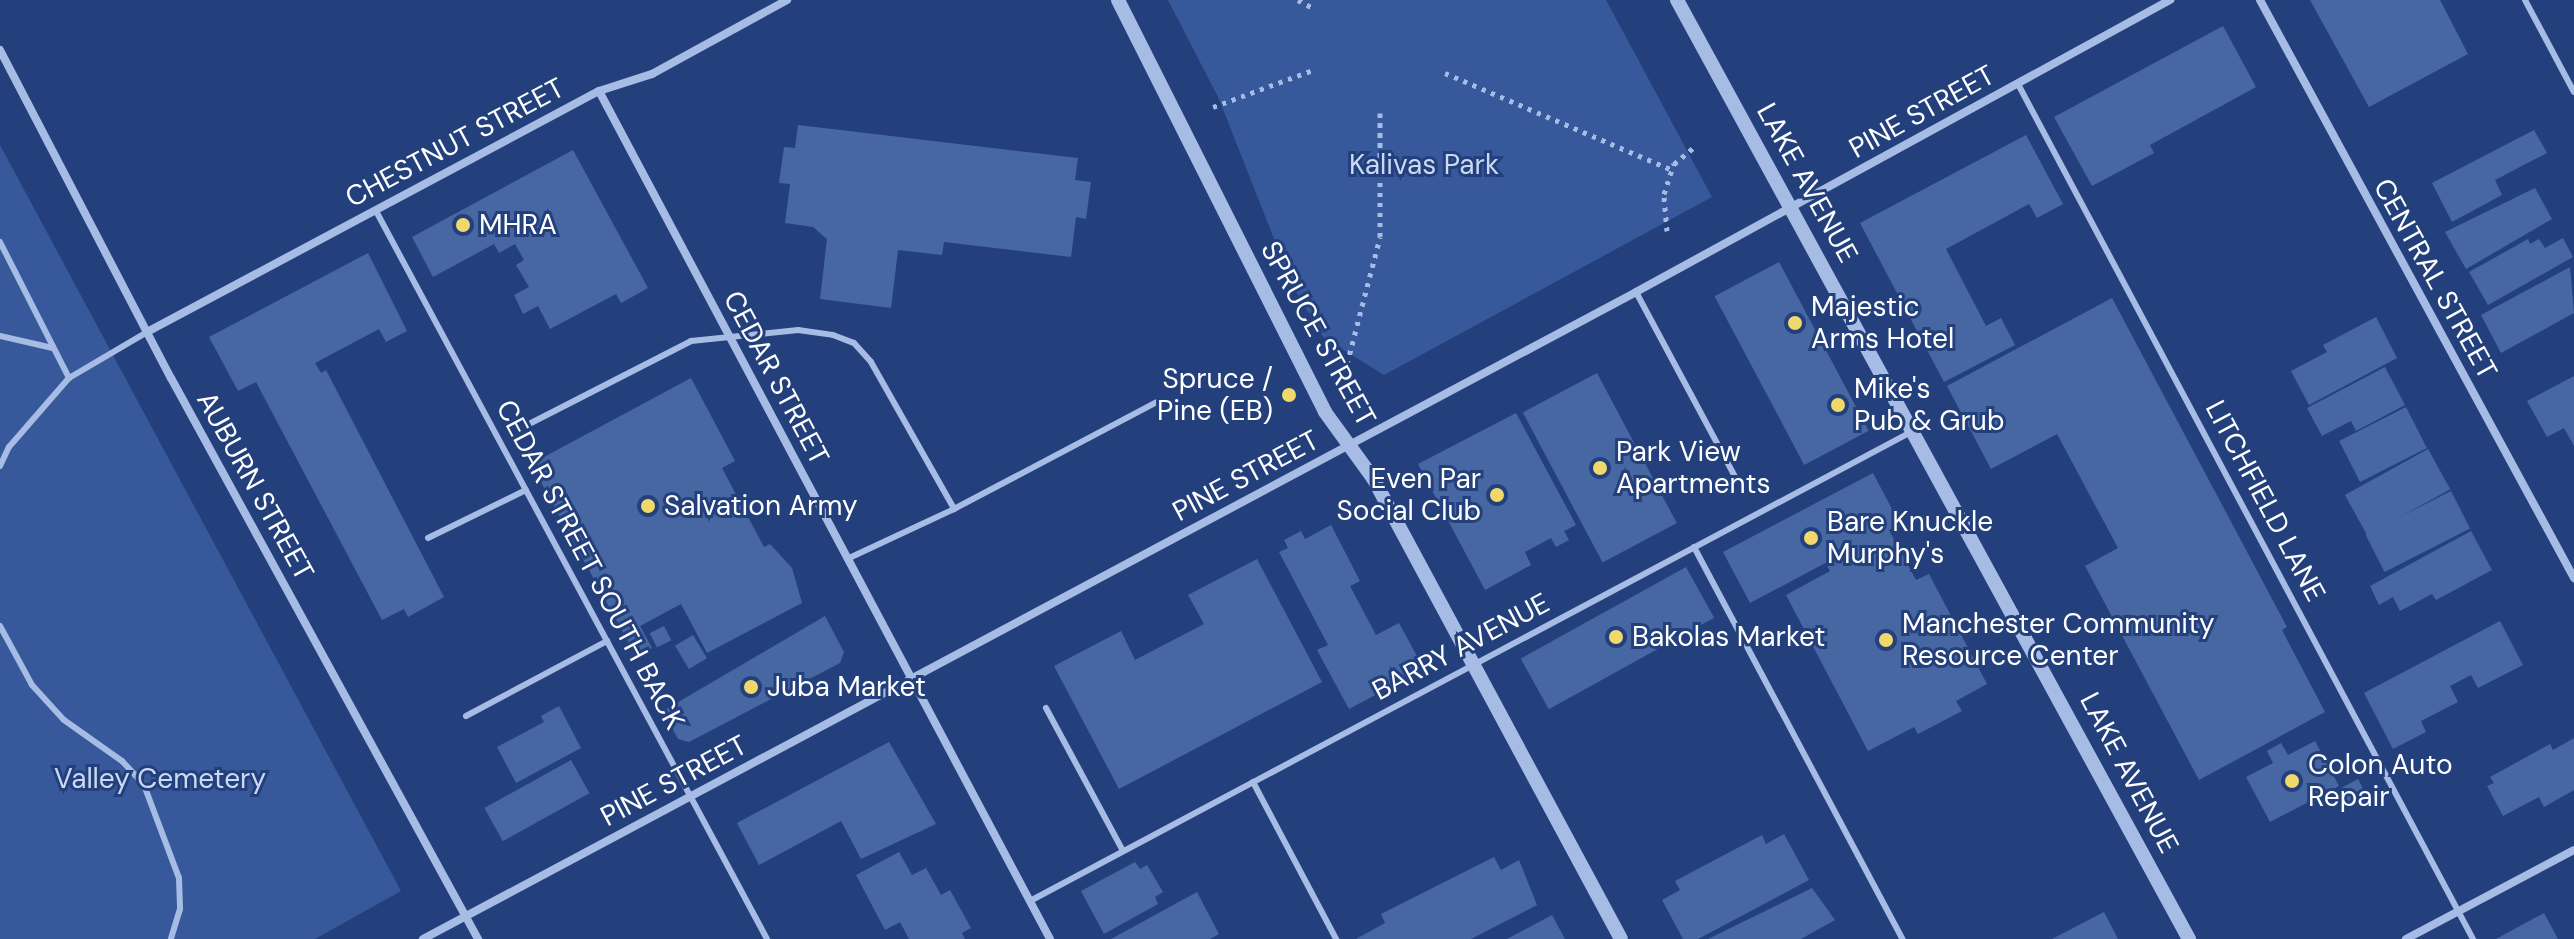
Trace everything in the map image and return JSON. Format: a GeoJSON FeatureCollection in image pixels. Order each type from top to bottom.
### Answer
{"type":"FeatureCollection","features":[{"type":"Feature","properties":{"kind":"street","name":"CHESTNUT STREET"},"geometry":{"type":"LineString","coordinates":[[147,332],[599,91],[652,74],[787,0]]}},
{"type":"Feature","properties":{"kind":"street","name":"SPRUCE STREET"},"geometry":{"type":"LineString","coordinates":[[1118,0],[1263,294],[1325,412],[1373,478],[1621,939]]}},
{"type":"Feature","properties":{"kind":"street","name":"LAKE AVENUE"},"geometry":{"type":"LineString","coordinates":[[1677,0],[2189,939]]}},
{"type":"Feature","properties":{"kind":"street","name":"PINE STREET"},"geometry":{"type":"LineString","coordinates":[[423,939],[1636,292],[2170,0]]}},
{"type":"Feature","properties":{"kind":"street","name":"CENTRAL STREET"},"geometry":{"type":"LineString","coordinates":[[2260,0],[2574,578]]}},
{"type":"Feature","properties":{"kind":"street","name":"AUBURN STREET"},"geometry":{"type":"LineString","coordinates":[[0,50],[147,332],[478,939]]}},
{"type":"Feature","properties":{"kind":"street","name":"CEDAR STREET"},"geometry":{"type":"LineString","coordinates":[[599,91],[1050,939]]}},
{"type":"Feature","properties":{"kind":"street"},"geometry":{"type":"LineString","coordinates":[[2406,939],[2574,850]]}},
{"type":"Feature","properties":{"kind":"lane"},"geometry":{"type":"LineString","coordinates":[[2525,0],[2574,92]]}},
{"type":"Feature","properties":{"kind":"lane","name":"LITCHFIELD LANE"},"geometry":{"type":"LineString","coordinates":[[2018,84],[2473,939]]}},
{"type":"Feature","properties":{"kind":"lane","name":"CEDAR STREET SOUTH BACK"},"geometry":{"type":"LineString","coordinates":[[376,211],[767,939]]}},
{"type":"Feature","properties":{"kind":"lane"},"geometry":{"type":"LineString","coordinates":[[0,242],[69,378]]}},
{"type":"Feature","properties":{"kind":"lane"},"geometry":{"type":"LineString","coordinates":[[1636,292],[1735,477]]}},
{"type":"Feature","properties":{"kind":"lane"},"geometry":{"type":"LineString","coordinates":[[0,466],[9,447],[69,378],[147,332]]}},
{"type":"Feature","properties":{"kind":"lane"},"geometry":{"type":"LineString","coordinates":[[531,423],[691,341],[809,332],[854,343],[871,362],[954,509]]}},
{"type":"Feature","properties":{"kind":"lane"},"geometry":{"type":"LineString","coordinates":[[0,336],[53,348]]}},
{"type":"Feature","properties":{"kind":"lane"},"geometry":{"type":"LineString","coordinates":[[847,559],[954,509],[1157,402]]}},
{"type":"Feature","properties":{"kind":"lane","name":"BARRY AVENUE"},"geometry":{"type":"LineString","coordinates":[[1030,901],[1913,431]]}},
{"type":"Feature","properties":{"kind":"lane"},"geometry":{"type":"LineString","coordinates":[[428,538],[526,490]]}},
{"type":"Feature","properties":{"kind":"lane"},"geometry":{"type":"LineString","coordinates":[[1694,547],[1902,939]]}},
{"type":"Feature","properties":{"kind":"lane"},"geometry":{"type":"LineString","coordinates":[[0,626],[32,685],[64,720],[122,761],[144,785],[179,878],[180,909],[171,939]]}},
{"type":"Feature","properties":{"kind":"lane"},"geometry":{"type":"LineString","coordinates":[[466,716],[607,641]]}},
{"type":"Feature","properties":{"kind":"lane"},"geometry":{"type":"LineString","coordinates":[[1046,708],[1123,851]]}},
{"type":"Feature","properties":{"kind":"lane"},"geometry":{"type":"LineString","coordinates":[[1253,782],[1336,939]]}},
{"type":"Feature","properties":{"kind":"path"},"geometry":{"type":"LineString","coordinates":[[1298,0],[1313,8]]}},
{"type":"Feature","properties":{"kind":"path"},"geometry":{"type":"LineString","coordinates":[[1213,107],[1313,70]]}},
{"type":"Feature","properties":{"kind":"path"},"geometry":{"type":"LineString","coordinates":[[1445,73],[1672,170]]}},
{"type":"Feature","properties":{"kind":"path"},"geometry":{"type":"LineString","coordinates":[[1347,364],[1380,237],[1380,113]]}},
{"type":"Feature","properties":{"kind":"path"},"geometry":{"type":"LineString","coordinates":[[1667,231],[1662,208],[1672,170],[1694,147]]}},
{"type":"Feature","properties":{"kind":"green space","name":"Kalivas Park"},"geometry":{"type":"Polygon","coordinates":[[[1168,0],[1606,0],[1712,197],[1384,375],[1323,337],[1293,287],[1219,99],[1168,0]]]}},
{"type":"Feature","properties":{"kind":"green space","name":"Valley Cemetery"},"geometry":{"type":"Polygon","coordinates":[[[0,145],[401,891],[315,939],[0,939],[0,145]]]}},
{"type":"Feature","properties":{"kind":"building"},"geometry":{"type":"Polygon","coordinates":[[[2310,0],[2440,0],[2468,54],[2369,107],[2310,0]]]}},
{"type":"Feature","properties":{"kind":"building"},"geometry":{"type":"Polygon","coordinates":[[[2223,26],[2256,87],[2150,145],[2154,153],[2092,186],[2054,117],[2223,26]]]}},
{"type":"Feature","properties":{"kind":"building"},"geometry":{"type":"Polygon","coordinates":[[[798,125],[1078,158],[1075,180],[1091,182],[1086,219],[1076,217],[1071,257],[944,242],[942,255],[898,250],[891,308],[820,299],[827,239],[813,227],[785,223],[790,184],[779,183],[784,147],[795,148],[798,125]]]}},
{"type":"Feature","properties":{"kind":"building"},"geometry":{"type":"Polygon","coordinates":[[[2534,130],[2547,153],[2495,180],[2502,195],[2452,222],[2432,183],[2534,130]]]}},
{"type":"Feature","properties":{"kind":"building"},"geometry":{"type":"Polygon","coordinates":[[[2026,135],[2063,204],[2037,218],[2029,204],[1946,249],[1986,326],[2001,318],[2015,345],[1944,382],[1860,223],[2026,135]]]}},
{"type":"Feature","properties":{"kind":"building"},"geometry":{"type":"Polygon","coordinates":[[[573,150],[648,288],[621,303],[616,294],[550,329],[538,306],[523,314],[514,295],[529,287],[516,265],[524,260],[515,244],[499,253],[494,244],[433,277],[412,237],[573,150]]]}},
{"type":"Feature","properties":{"kind":"building"},"geometry":{"type":"Polygon","coordinates":[[[2535,188],[2552,219],[2466,269],[2445,232],[2535,188]]]}},
{"type":"Feature","properties":{"kind":"building"},"geometry":{"type":"Polygon","coordinates":[[[2563,238],[2573,257],[2488,305],[2469,272],[2528,239],[2530,244],[2539,239],[2545,248],[2563,238]]]}},
{"type":"Feature","properties":{"kind":"building"},"geometry":{"type":"Polygon","coordinates":[[[368,253],[407,331],[386,342],[379,329],[315,363],[321,373],[326,370],[444,597],[408,617],[404,609],[382,620],[256,382],[238,391],[209,337],[368,253]]]}},
{"type":"Feature","properties":{"kind":"building"},"geometry":{"type":"Polygon","coordinates":[[[1779,262],[1869,431],[1804,465],[1715,296],[1779,262]]]}},
{"type":"Feature","properties":{"kind":"building"},"geometry":{"type":"Polygon","coordinates":[[[2570,267],[2574,313],[2501,353],[2481,315],[2570,267]]]}},
{"type":"Feature","properties":{"kind":"building"},"geometry":{"type":"Polygon","coordinates":[[[2112,298],[2287,627],[2282,630],[2325,712],[2199,780],[2085,566],[2118,548],[2057,434],[1991,469],[1947,386],[2112,298]]]}},
{"type":"Feature","properties":{"kind":"building"},"geometry":{"type":"Polygon","coordinates":[[[2376,317],[2397,358],[2309,405],[2291,371],[2327,352],[2323,345],[2376,317]]]}},
{"type":"Feature","properties":{"kind":"building"},"geometry":{"type":"Polygon","coordinates":[[[2385,367],[2405,405],[2356,431],[2351,421],[2322,436],[2307,408],[2385,367]]]}},
{"type":"Feature","properties":{"kind":"building","name":"Park View Apartments"},"geometry":{"type":"Polygon","coordinates":[[[1597,373],[1677,523],[1603,563],[1523,412],[1597,373]]]}},
{"type":"Feature","properties":{"kind":"building"},"geometry":{"type":"Polygon","coordinates":[[[2574,376],[2574,446],[2564,428],[2547,437],[2527,401],[2574,376]]]}},
{"type":"Feature","properties":{"kind":"building","name":"Salvation Army"},"geometry":{"type":"Polygon","coordinates":[[[691,378],[735,461],[722,468],[764,547],[770,544],[792,568],[802,603],[707,653],[681,604],[640,626],[652,648],[636,656],[531,464],[691,378]]]}},
{"type":"Feature","properties":{"kind":"building"},"geometry":{"type":"Polygon","coordinates":[[[2406,407],[2427,448],[2360,482],[2339,441],[2406,407]]]}},
{"type":"Feature","properties":{"kind":"building","name":"Even Par Social Club"},"geometry":{"type":"Polygon","coordinates":[[[1516,413],[1576,525],[1564,531],[1569,540],[1556,547],[1551,538],[1525,552],[1531,565],[1485,590],[1418,464],[1516,413]]]}},
{"type":"Feature","properties":{"kind":"building"},"geometry":{"type":"Polygon","coordinates":[[[2428,449],[2450,489],[2367,535],[2345,495],[2428,449]]]}},
{"type":"Feature","properties":{"kind":"building","name":"Manchester Community Resource Center"},"geometry":{"type":"Polygon","coordinates":[[[1873,473],[1900,524],[1889,530],[1916,580],[1929,574],[1987,684],[1956,701],[1962,711],[1918,734],[1914,727],[1868,751],[1786,595],[1830,571],[1826,564],[1846,552],[1750,603],[1723,552],[1873,473]]]}},
{"type":"Feature","properties":{"kind":"building"},"geometry":{"type":"Polygon","coordinates":[[[2451,491],[2470,528],[2385,572],[2365,535],[2451,491]]]}},
{"type":"Feature","properties":{"kind":"building"},"geometry":{"type":"Polygon","coordinates":[[[1331,525],[1360,581],[1350,586],[1376,635],[1399,623],[1424,669],[1349,709],[1317,650],[1328,645],[1279,552],[1288,548],[1284,540],[1301,531],[1305,539],[1331,525]]]}},
{"type":"Feature","properties":{"kind":"building"},"geometry":{"type":"Polygon","coordinates":[[[2471,531],[2492,570],[2436,600],[2432,594],[2400,611],[2393,597],[2379,605],[2370,586],[2471,531]]]}},
{"type":"Feature","properties":{"kind":"building"},"geometry":{"type":"Polygon","coordinates":[[[1257,559],[1322,682],[1119,789],[1054,666],[1121,631],[1135,660],[1204,624],[1188,595],[1257,559]]]}},
{"type":"Feature","properties":{"kind":"building","name":"Bakolas Market"},"geometry":{"type":"Polygon","coordinates":[[[1686,567],[1714,618],[1549,709],[1521,659],[1686,567]]]}},
{"type":"Feature","properties":{"kind":"building","name":"Juba Market"},"geometry":{"type":"Polygon","coordinates":[[[825,616],[844,652],[840,663],[689,742],[678,739],[663,711],[825,616]]]}},
{"type":"Feature","properties":{"kind":"building"},"geometry":{"type":"Polygon","coordinates":[[[2500,621],[2523,665],[2478,688],[2471,675],[2450,686],[2458,702],[2421,721],[2426,732],[2393,749],[2364,693],[2500,621]]]}},
{"type":"Feature","properties":{"kind":"building"},"geometry":{"type":"Polygon","coordinates":[[[664,626],[671,640],[657,648],[650,633],[664,626]]]}},
{"type":"Feature","properties":{"kind":"building"},"geometry":{"type":"Polygon","coordinates":[[[693,635],[707,658],[689,669],[675,646],[693,635]]]}},
{"type":"Feature","properties":{"kind":"building"},"geometry":{"type":"Polygon","coordinates":[[[559,706],[581,748],[516,783],[497,747],[544,722],[541,716],[559,706]]]}},
{"type":"Feature","properties":{"kind":"building"},"geometry":{"type":"Polygon","coordinates":[[[2574,738],[2574,790],[2544,807],[2539,797],[2503,816],[2487,786],[2494,783],[2490,777],[2550,744],[2553,750],[2574,738]]]}},
{"type":"Feature","properties":{"kind":"building","name":"Colon Auto Repair"},"geometry":{"type":"Polygon","coordinates":[[[2315,741],[2339,786],[2270,822],[2246,777],[2273,763],[2267,751],[2281,743],[2288,755],[2315,741]]]}},
{"type":"Feature","properties":{"kind":"building"},"geometry":{"type":"Polygon","coordinates":[[[889,742],[936,824],[861,859],[841,821],[759,865],[737,823],[889,742]]]}},
{"type":"Feature","properties":{"kind":"building"},"geometry":{"type":"Polygon","coordinates":[[[571,760],[589,793],[503,841],[484,808],[571,760]]]}},
{"type":"Feature","properties":{"kind":"building"},"geometry":{"type":"Polygon","coordinates":[[[2358,779],[2367,796],[2350,805],[2341,788],[2358,779]]]}},
{"type":"Feature","properties":{"kind":"building"},"geometry":{"type":"Polygon","coordinates":[[[1784,834],[1809,880],[1698,939],[1683,939],[1662,900],[1680,890],[1675,881],[1762,835],[1766,844],[1784,834]]]}},
{"type":"Feature","properties":{"kind":"building"},"geometry":{"type":"Polygon","coordinates":[[[899,852],[912,875],[926,868],[941,895],[950,890],[971,928],[962,933],[965,939],[909,939],[900,922],[885,930],[856,875],[899,852]]]}},
{"type":"Feature","properties":{"kind":"building"},"geometry":{"type":"Polygon","coordinates":[[[1494,857],[1501,870],[1519,860],[1537,905],[1471,939],[1356,939],[1385,923],[1381,914],[1494,857]]]}},
{"type":"Feature","properties":{"kind":"building"},"geometry":{"type":"Polygon","coordinates":[[[1135,862],[1140,869],[1147,865],[1163,892],[1155,897],[1158,904],[1104,934],[1081,891],[1135,862]]]}},
{"type":"Feature","properties":{"kind":"building"},"geometry":{"type":"Polygon","coordinates":[[[1812,888],[1835,920],[1801,939],[1708,939],[1812,888]]]}},
{"type":"Feature","properties":{"kind":"building"},"geometry":{"type":"Polygon","coordinates":[[[1197,892],[1219,934],[1210,939],[1111,939],[1197,892]]]}},
{"type":"Feature","properties":{"kind":"building"},"geometry":{"type":"Polygon","coordinates":[[[2104,912],[2118,939],[2052,939],[2104,912]]]}},
{"type":"Feature","properties":{"kind":"building"},"geometry":{"type":"Polygon","coordinates":[[[2544,913],[2558,939],[2496,939],[2544,913]]]}},
{"type":"Feature","properties":{"kind":"building"},"geometry":{"type":"Polygon","coordinates":[[[1552,915],[1565,939],[1507,939],[1552,915]]]}},
{"type":"Feature","properties":{"kind":"place","name":"MHRA"},"geometry":{"type":"Point","coordinates":[463,225]}},
{"type":"Feature","properties":{"kind":"place","name":"Majestic Arms Hotel"},"geometry":{"type":"Point","coordinates":[1795,323]}},
{"type":"Feature","properties":{"kind":"place","name":"Spruce / Pine (EB)"},"geometry":{"type":"Point","coordinates":[1289,395]}},
{"type":"Feature","properties":{"kind":"place","name":"Mike's Pub & Grub"},"geometry":{"type":"Point","coordinates":[1838,405]}},
{"type":"Feature","properties":{"kind":"place","name":"Park View Apartments"},"geometry":{"type":"Point","coordinates":[1600,468]}},
{"type":"Feature","properties":{"kind":"place","name":"Even Par Social Club"},"geometry":{"type":"Point","coordinates":[1497,495]}},
{"type":"Feature","properties":{"kind":"place","name":"Salvation Army"},"geometry":{"type":"Point","coordinates":[648,506]}},
{"type":"Feature","properties":{"kind":"place","name":"Bare Knuckle Murphy's"},"geometry":{"type":"Point","coordinates":[1811,538]}},
{"type":"Feature","properties":{"kind":"place","name":"Bakolas Market"},"geometry":{"type":"Point","coordinates":[1616,637]}},
{"type":"Feature","properties":{"kind":"place","name":"Manchester Community Resource Center"},"geometry":{"type":"Point","coordinates":[1886,640]}},
{"type":"Feature","properties":{"kind":"place","name":"Juba Market"},"geometry":{"type":"Point","coordinates":[751,687]}},
{"type":"Feature","properties":{"kind":"place","name":"Colon Auto Repair"},"geometry":{"type":"Point","coordinates":[2292,781]}}]}
